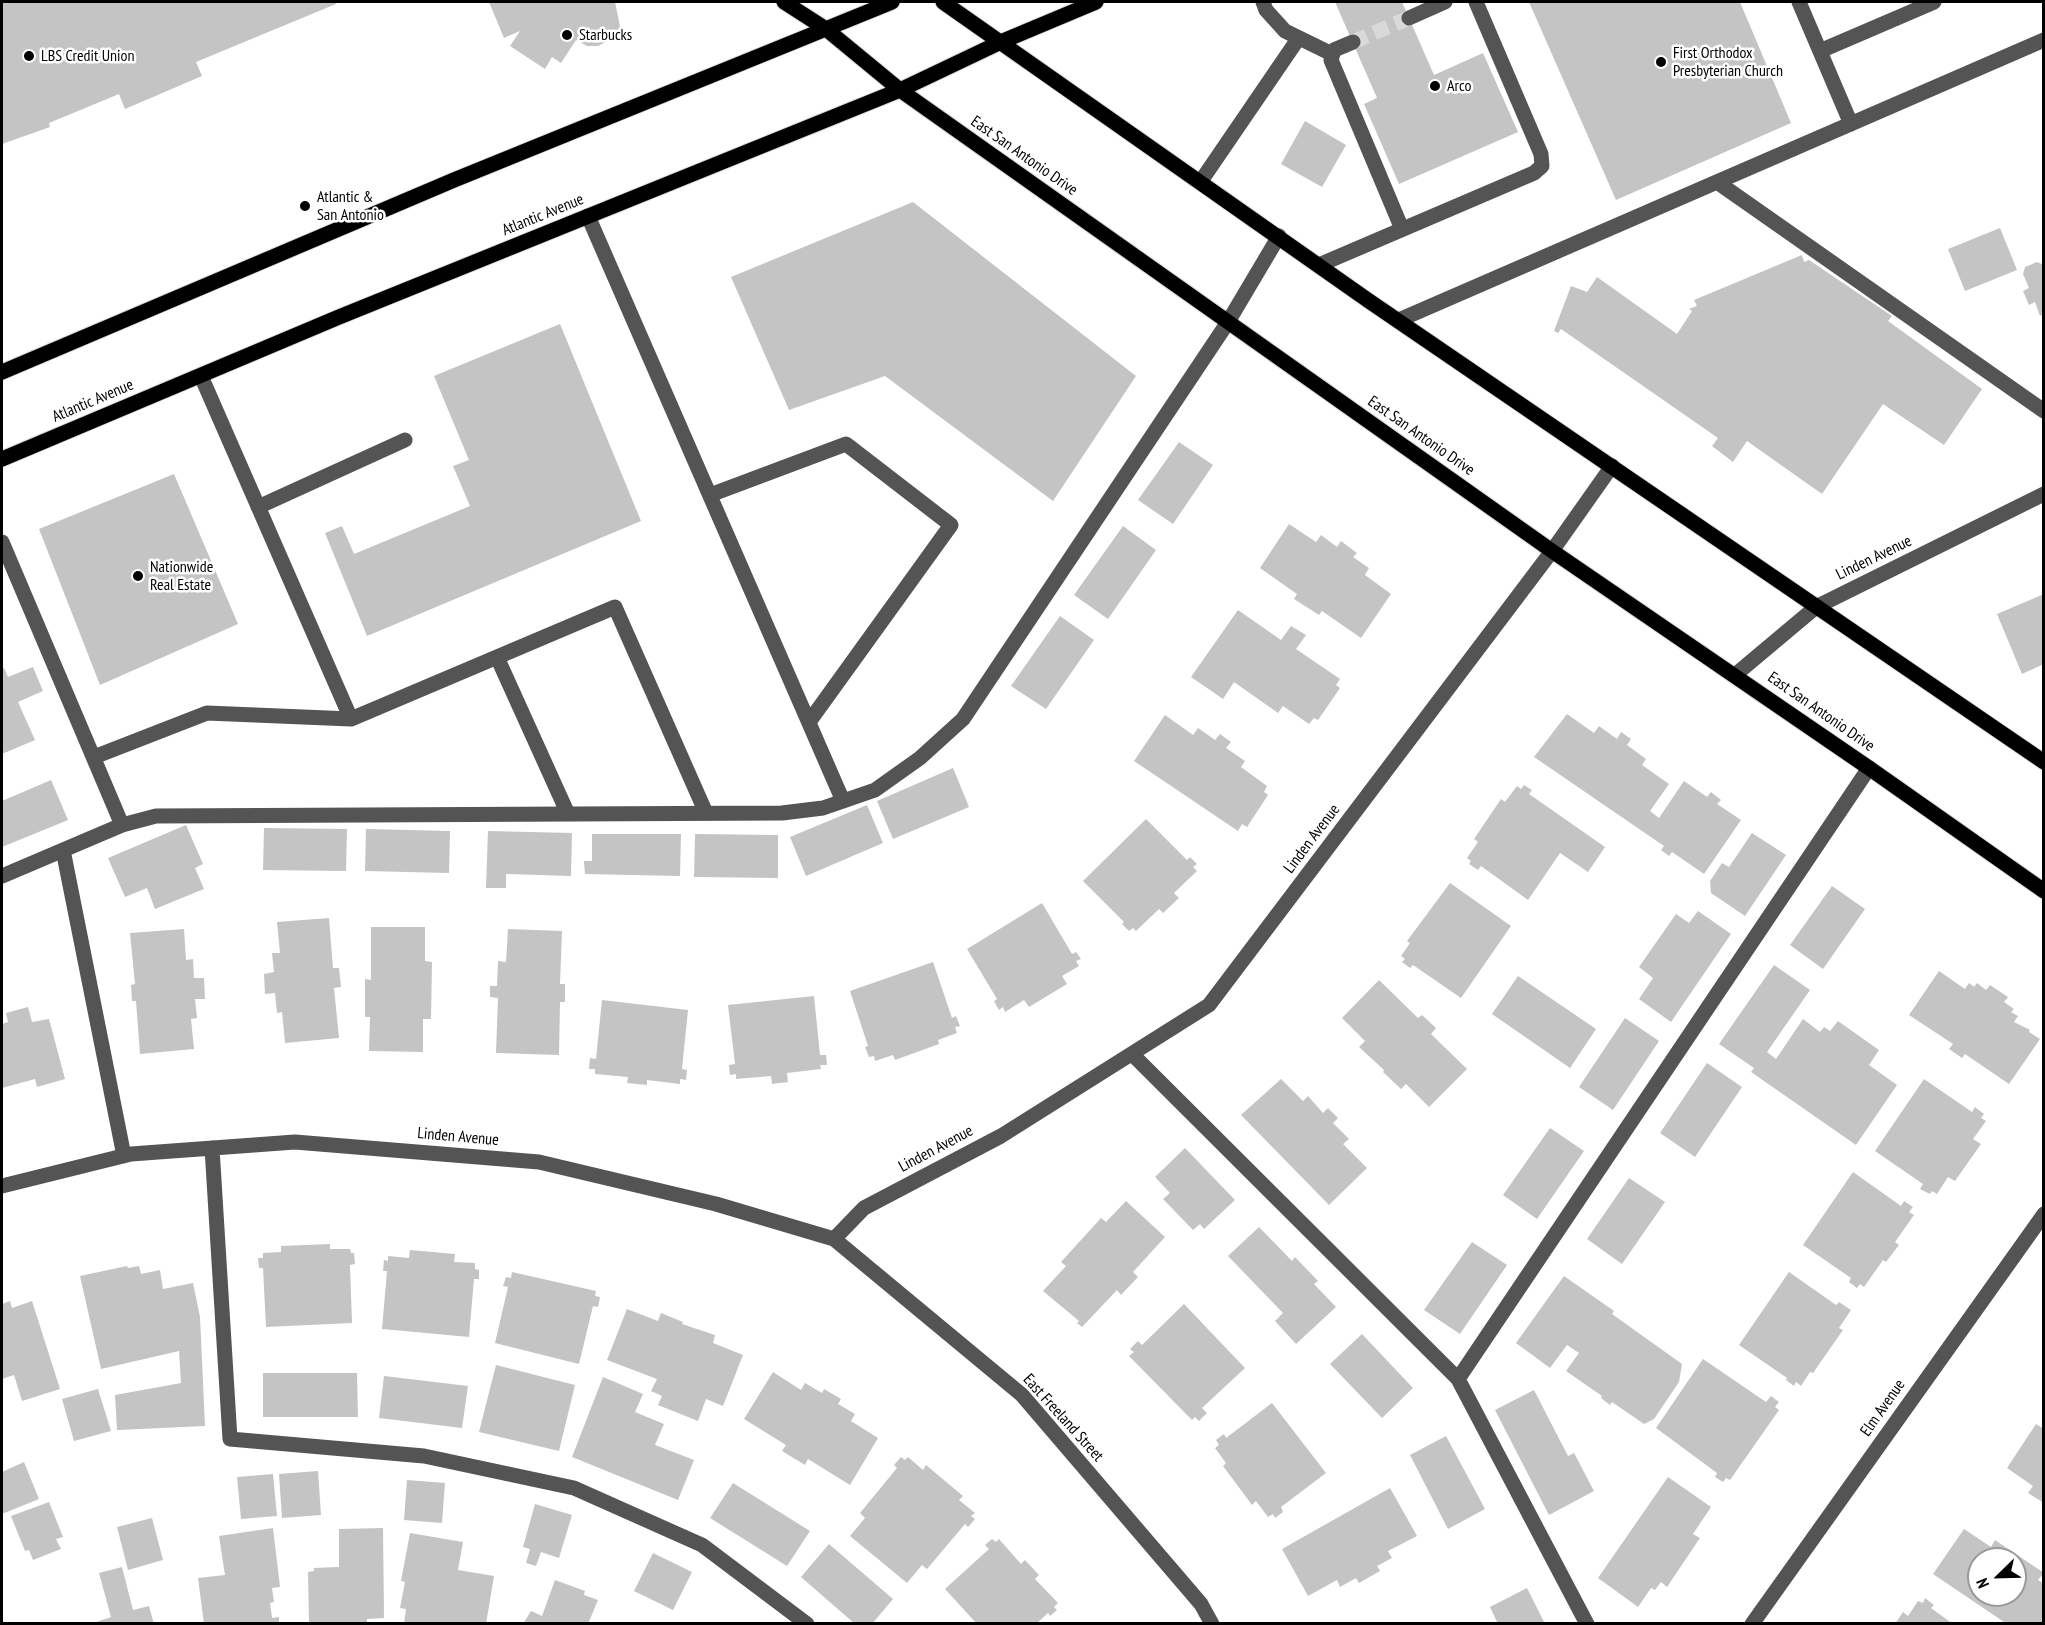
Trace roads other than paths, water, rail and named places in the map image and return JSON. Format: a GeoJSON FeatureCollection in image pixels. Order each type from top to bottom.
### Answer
{"type":"FeatureCollection","features":[{"type":"Feature","properties":{"kind":"main road","name":"East San Antonio Drive"},"geometry":{"type":"LineString","coordinates":[[784,2],[826,30],[900,90],[1552,551],[1735,675],[2043,891]]}},
{"type":"Feature","properties":{"kind":"main road"},"geometry":{"type":"LineString","coordinates":[[2,372],[454,180],[892,2]]}},
{"type":"Feature","properties":{"kind":"main road"},"geometry":{"type":"LineString","coordinates":[[944,2],[1319,265],[2043,762]]}},
{"type":"Feature","properties":{"kind":"main road","name":"Atlantic Avenue"},"geometry":{"type":"LineString","coordinates":[[2,459],[588,216],[900,90],[1002,41],[1096,2]]}},
{"type":"Feature","properties":{"kind":"street"},"geometry":{"type":"LineString","coordinates":[[1263,2],[1266,10],[1285,31],[1332,54]]}},
{"type":"Feature","properties":{"kind":"street"},"geometry":{"type":"LineString","coordinates":[[1409,18],[1445,2]]}},
{"type":"Feature","properties":{"kind":"street"},"geometry":{"type":"LineString","coordinates":[[1319,265],[1534,173],[1542,166],[1541,154],[1476,2]]}},
{"type":"Feature","properties":{"kind":"street"},"geometry":{"type":"LineString","coordinates":[[1799,2],[1851,124]]}},
{"type":"Feature","properties":{"kind":"street"},"geometry":{"type":"LineString","coordinates":[[1820,51],[1934,2]]}},
{"type":"Feature","properties":{"kind":"street"},"geometry":{"type":"LineString","coordinates":[[1201,181],[1298,39]]}},
{"type":"Feature","properties":{"kind":"street"},"geometry":{"type":"LineString","coordinates":[[1399,320],[2043,40]]}},
{"type":"Feature","properties":{"kind":"street"},"geometry":{"type":"LineString","coordinates":[[1332,54],[1353,42]]}},
{"type":"Feature","properties":{"kind":"street"},"geometry":{"type":"LineString","coordinates":[[1332,54],[1331,60],[1402,229]]}},
{"type":"Feature","properties":{"kind":"street"},"geometry":{"type":"LineString","coordinates":[[1717,182],[2043,411]]}},
{"type":"Feature","properties":{"kind":"street"},"geometry":{"type":"LineString","coordinates":[[588,216],[843,801]]}},
{"type":"Feature","properties":{"kind":"street"},"geometry":{"type":"LineString","coordinates":[[2,876],[122,825],[156,816],[782,813],[823,808],[875,790],[920,758],[963,719],[1228,322],[1279,236]]}},
{"type":"Feature","properties":{"kind":"street"},"geometry":{"type":"LineString","coordinates":[[201,376],[351,719]]}},
{"type":"Feature","properties":{"kind":"street"},"geometry":{"type":"LineString","coordinates":[[258,507],[405,440]]}},
{"type":"Feature","properties":{"kind":"street"},"geometry":{"type":"LineString","coordinates":[[710,495],[846,444],[951,525],[809,722]]}},
{"type":"Feature","properties":{"kind":"street","name":"Linden Avenue"},"geometry":{"type":"LineString","coordinates":[[2,1186],[124,1156],[295,1142],[539,1162],[716,1204],[834,1239],[864,1208],[1001,1136],[1209,1005],[1552,551],[1612,466]]}},
{"type":"Feature","properties":{"kind":"street","name":"Linden Avenue"},"geometry":{"type":"LineString","coordinates":[[1735,675],[1816,607],[2043,494]]}},
{"type":"Feature","properties":{"kind":"street"},"geometry":{"type":"LineString","coordinates":[[2,543],[5,561],[94,757],[122,825]]}},
{"type":"Feature","properties":{"kind":"street"},"geometry":{"type":"LineString","coordinates":[[94,757],[207,712],[351,719],[615,607],[706,813]]}},
{"type":"Feature","properties":{"kind":"street"},"geometry":{"type":"LineString","coordinates":[[497,657],[568,814]]}},
{"type":"Feature","properties":{"kind":"street"},"geometry":{"type":"LineString","coordinates":[[1458,1379],[1869,768]]}},
{"type":"Feature","properties":{"kind":"street"},"geometry":{"type":"LineString","coordinates":[[63,850],[124,1156]]}},
{"type":"Feature","properties":{"kind":"street"},"geometry":{"type":"LineString","coordinates":[[1132,1054],[1458,1379],[1587,1623]]}},
{"type":"Feature","properties":{"kind":"street"},"geometry":{"type":"LineString","coordinates":[[212,1148],[230,1439],[424,1456],[574,1488],[702,1545],[807,1623]]}},
{"type":"Feature","properties":{"kind":"street","name":"Elm Avenue"},"geometry":{"type":"LineString","coordinates":[[1752,1623],[2043,1214]]}},
{"type":"Feature","properties":{"kind":"street","name":"East Freeland Street"},"geometry":{"type":"LineString","coordinates":[[834,1239],[1022,1395],[1201,1604],[1212,1623]]}},
{"type":"Feature","properties":{"kind":"tunnel"},"geometry":{"type":"LineString","coordinates":[[1353,42],[1409,18]]}},
{"type":"Feature","properties":{"kind":"place","name":"Starbucks"},"geometry":{"type":"Point","coordinates":[567,35]}},
{"type":"Feature","properties":{"kind":"place","name":"LBS Credit Union"},"geometry":{"type":"Point","coordinates":[29,56]}},
{"type":"Feature","properties":{"kind":"place","name":"First Orthodox Presbyterian Church"},"geometry":{"type":"Point","coordinates":[1661,62]}},
{"type":"Feature","properties":{"kind":"place","name":"Arco"},"geometry":{"type":"Point","coordinates":[1435,86]}},
{"type":"Feature","properties":{"kind":"place","name":"Atlantic & San Antonio"},"geometry":{"type":"Point","coordinates":[305,206]}},
{"type":"Feature","properties":{"kind":"place","name":"Nationwide Real Estate"},"geometry":{"type":"Point","coordinates":[138,576]}}]}
